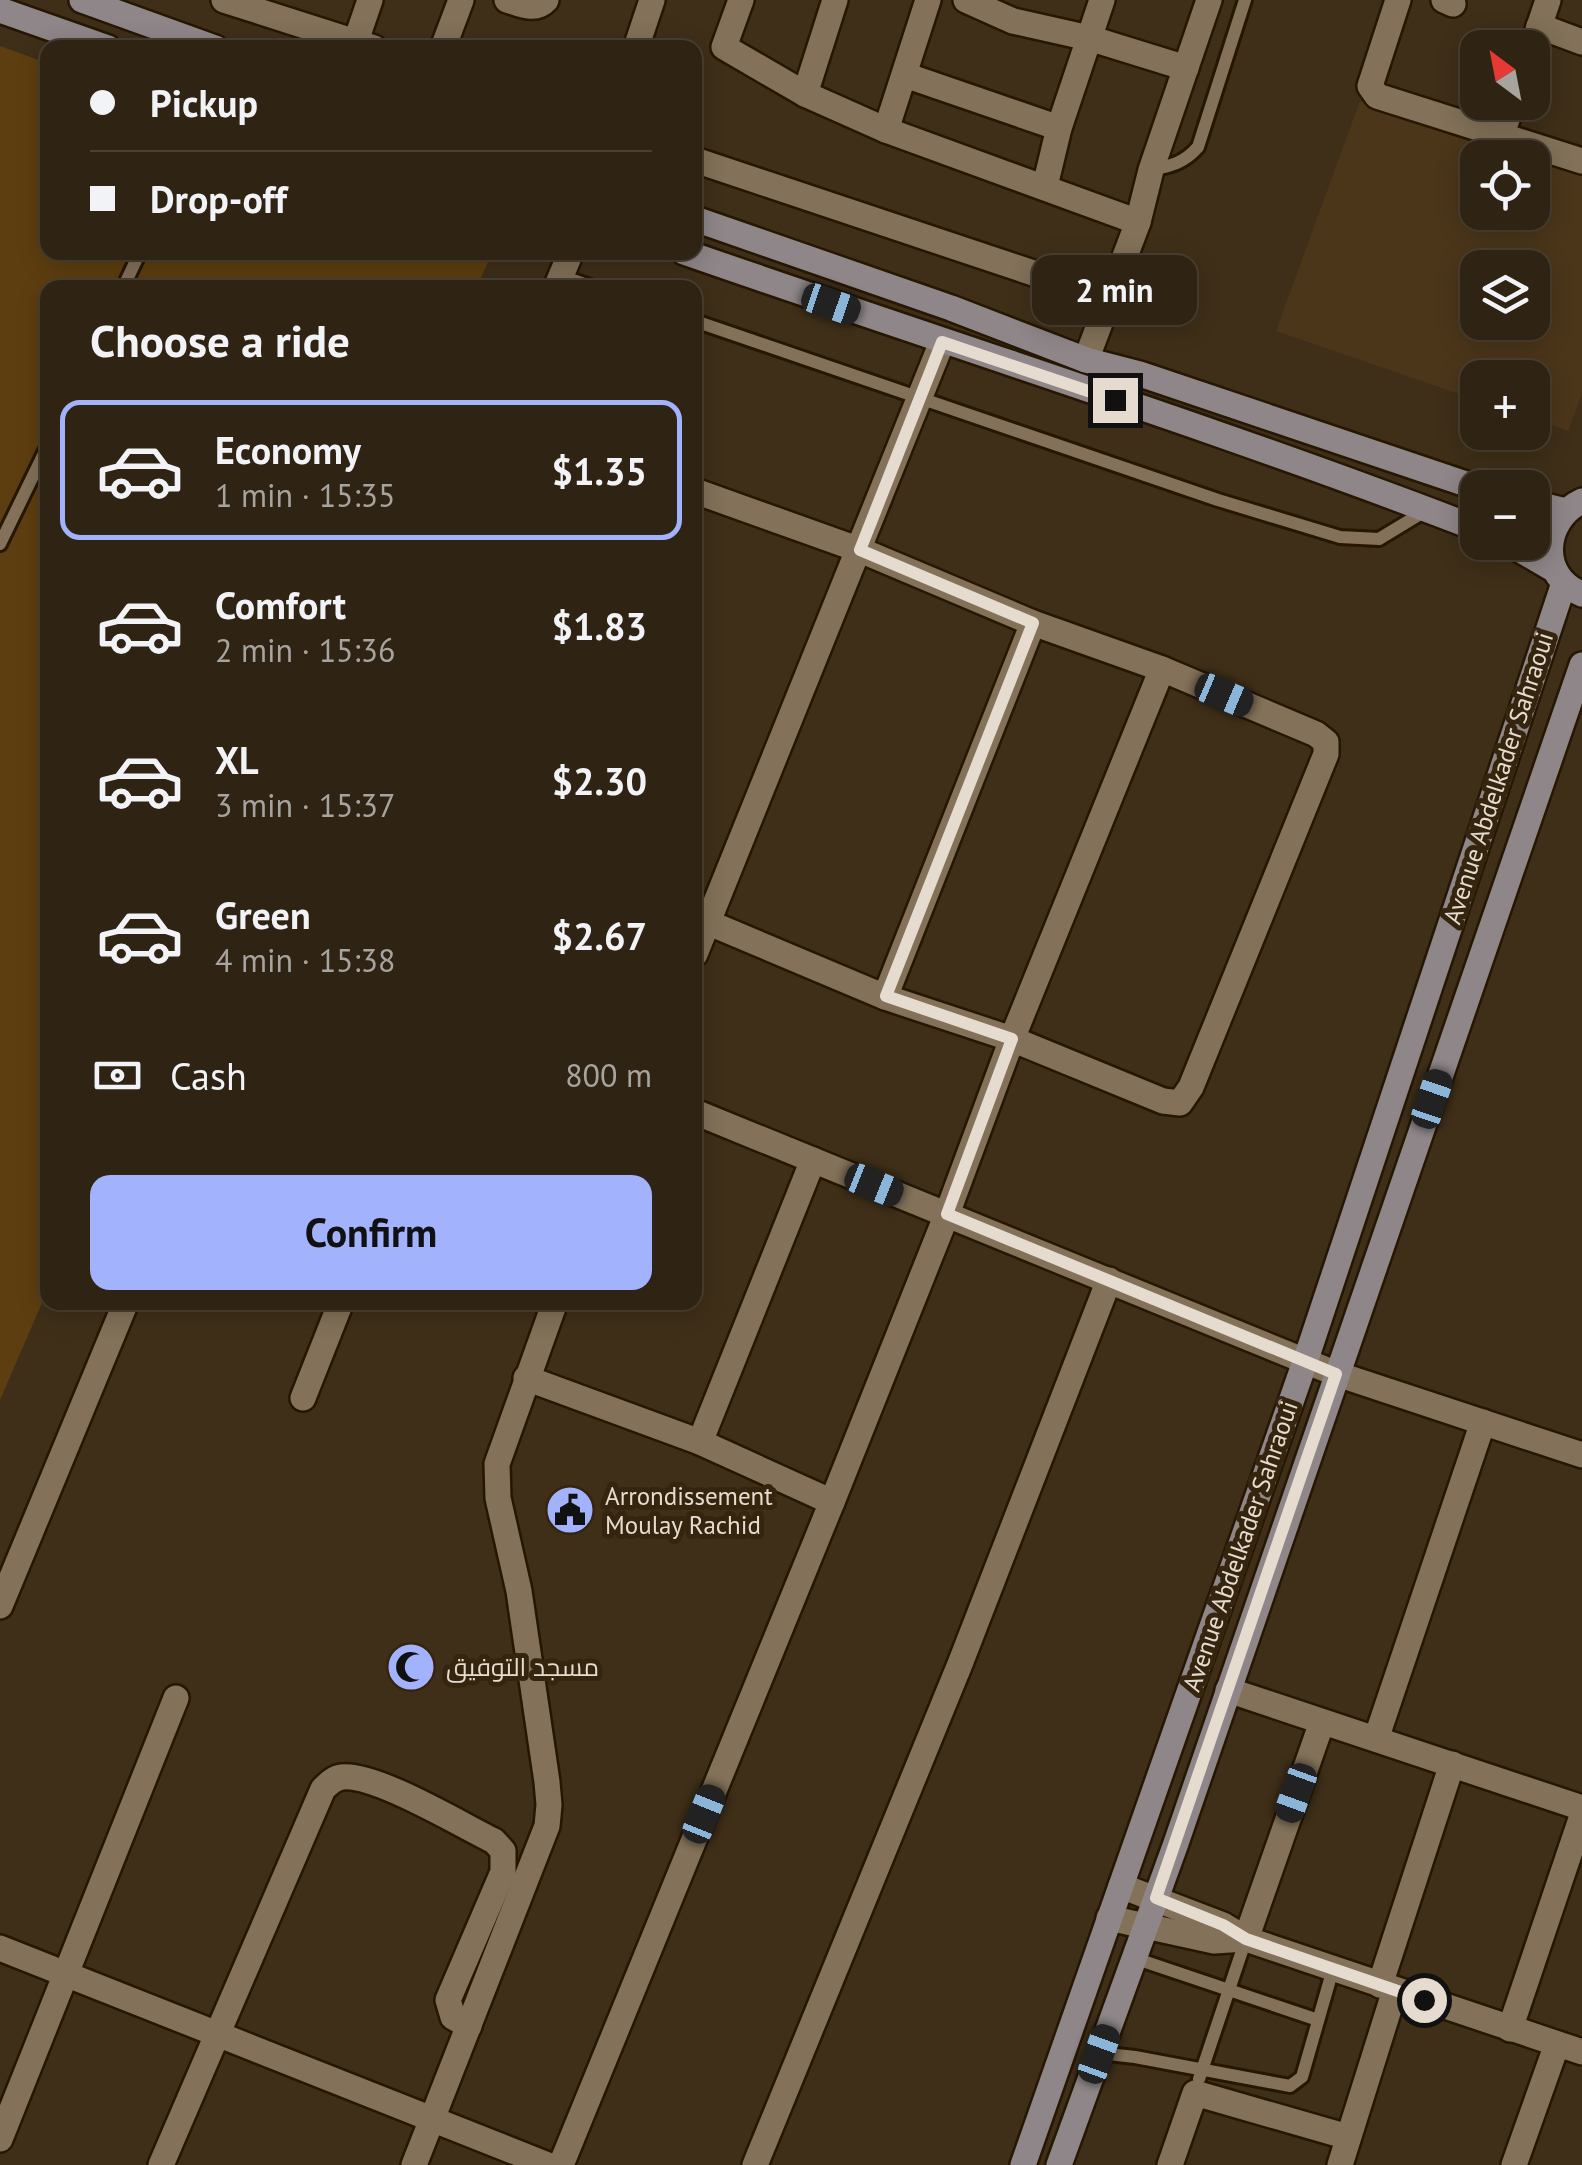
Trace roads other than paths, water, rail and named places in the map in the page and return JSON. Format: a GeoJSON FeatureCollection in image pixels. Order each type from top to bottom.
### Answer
{"type":"FeatureCollection","features":[{"type":"Feature","properties":{"kind":"main road"},"geometry":{"type":"LineString","coordinates":[[82,0],[193,40]]}},
{"type":"Feature","properties":{"kind":"main road"},"geometry":{"type":"LineString","coordinates":[[0,10],[85,40]]}},
{"type":"Feature","properties":{"kind":"main road"},"geometry":{"type":"LineString","coordinates":[[702,222],[950,308],[1086,360],[1140,374],[1460,482]]}},
{"type":"Feature","properties":{"kind":"main road"},"geometry":{"type":"LineString","coordinates":[[702,258],[1281,454],[1460,522]]}},
{"type":"Feature","properties":{"kind":"main road","name":"Avenue Abdelkader Sahraoui"},"geometry":{"type":"LineString","coordinates":[[1024,2165],[1306,1360],[1566,582],[1550,538],[1574,506]]}},
{"type":"Feature","properties":{"kind":"main road"},"geometry":{"type":"LineString","coordinates":[[1534,560],[1566,582]]}},
{"type":"Feature","properties":{"kind":"main road","name":"Avenue Abdelkader Sahraoui"},"geometry":{"type":"LineString","coordinates":[[1059,2165],[1156,1898],[1582,665]]}},
{"type":"Feature","properties":{"kind":"street"},"geometry":{"type":"LineString","coordinates":[[224,0],[352,40]]}},
{"type":"Feature","properties":{"kind":"street"},"geometry":{"type":"LineString","coordinates":[[365,40],[370,0]]}},
{"type":"Feature","properties":{"kind":"street"},"geometry":{"type":"LineString","coordinates":[[446,40],[461,0]]}},
{"type":"Feature","properties":{"kind":"street"},"geometry":{"type":"LineString","coordinates":[[507,0],[530,7],[546,0]]}},
{"type":"Feature","properties":{"kind":"street"},"geometry":{"type":"LineString","coordinates":[[639,40],[652,0]]}},
{"type":"Feature","properties":{"kind":"street"},"geometry":{"type":"LineString","coordinates":[[741,0],[724,47],[805,94],[886,130],[1138,222]]}},
{"type":"Feature","properties":{"kind":"street"},"geometry":{"type":"LineString","coordinates":[[805,94],[835,0]]}},
{"type":"Feature","properties":{"kind":"street"},"geometry":{"type":"LineString","coordinates":[[886,130],[928,0]]}},
{"type":"Feature","properties":{"kind":"street"},"geometry":{"type":"LineString","coordinates":[[966,0],[1016,10],[1186,68]]}},
{"type":"Feature","properties":{"kind":"street"},"geometry":{"type":"LineString","coordinates":[[1045,186],[1059,128],[1102,0]]}},
{"type":"Feature","properties":{"kind":"street"},"geometry":{"type":"LineString","coordinates":[[1086,360],[1138,222],[1210,0]]}},
{"type":"Feature","properties":{"kind":"street"},"geometry":{"type":"LineString","coordinates":[[1398,0],[1370,86],[1376,96],[1582,162]]}},
{"type":"Feature","properties":{"kind":"street"},"geometry":{"type":"LineString","coordinates":[[1538,30],[1548,0]]}},
{"type":"Feature","properties":{"kind":"street"},"geometry":{"type":"LineString","coordinates":[[1550,39],[1582,42]]}},
{"type":"Feature","properties":{"kind":"street"},"geometry":{"type":"LineString","coordinates":[[905,75],[1059,128]]}},
{"type":"Feature","properties":{"kind":"street"},"geometry":{"type":"LineString","coordinates":[[1502,134],[1507,120]]}},
{"type":"Feature","properties":{"kind":"street"},"geometry":{"type":"LineString","coordinates":[[702,162],[1108,298]]}},
{"type":"Feature","properties":{"kind":"street"},"geometry":{"type":"LineString","coordinates":[[702,918],[860,550],[942,342]]}},
{"type":"Feature","properties":{"kind":"street"},"geometry":{"type":"LineString","coordinates":[[702,494],[860,550],[1033,623],[1162,669],[1316,734],[1326,742],[1326,754],[1191,1087],[1180,1103],[1163,1102],[1012,1039],[886,996],[702,920]]}},
{"type":"Feature","properties":{"kind":"street"},"geometry":{"type":"LineString","coordinates":[[886,996],[1033,623]]}},
{"type":"Feature","properties":{"kind":"street"},"geometry":{"type":"LineString","coordinates":[[561,2165],[832,1502],[1012,1039],[1162,669]]}},
{"type":"Feature","properties":{"kind":"street"},"geometry":{"type":"LineString","coordinates":[[702,1115],[1336,1374],[1582,1455]]}},
{"type":"Feature","properties":{"kind":"street"},"geometry":{"type":"LineString","coordinates":[[700,1442],[813,1160]]}},
{"type":"Feature","properties":{"kind":"street"},"geometry":{"type":"LineString","coordinates":[[755,2165],[960,1664],[1109,1280]]}},
{"type":"Feature","properties":{"kind":"street"},"geometry":{"type":"LineString","coordinates":[[3,1594],[123,1310]]}},
{"type":"Feature","properties":{"kind":"street"},"geometry":{"type":"LineString","coordinates":[[304,1398],[338,1310]]}},
{"type":"Feature","properties":{"kind":"street"},"geometry":{"type":"LineString","coordinates":[[414,2165],[547,1826],[550,1805],[518,1591],[498,1498],[497,1464],[552,1310]]}},
{"type":"Feature","properties":{"kind":"street"},"geometry":{"type":"LineString","coordinates":[[526,1378],[700,1442],[832,1502]]}},
{"type":"Feature","properties":{"kind":"street"},"geometry":{"type":"LineString","coordinates":[[1376,1739],[1483,1422]]}},
{"type":"Feature","properties":{"kind":"street"},"geometry":{"type":"LineString","coordinates":[[1228,1690],[1582,1808]]}},
{"type":"Feature","properties":{"kind":"street"},"geometry":{"type":"LineString","coordinates":[[0,2138],[176,1698]]}},
{"type":"Feature","properties":{"kind":"street"},"geometry":{"type":"LineString","coordinates":[[1246,1939],[1322,1722]]}},
{"type":"Feature","properties":{"kind":"street"},"geometry":{"type":"LineString","coordinates":[[1340,2165],[1452,1764]]}},
{"type":"Feature","properties":{"kind":"street"},"geometry":{"type":"LineString","coordinates":[[161,2165],[322,1789],[332,1780],[345,1776],[368,1779],[494,1841],[503,1851],[504,1872],[448,2000],[453,2017],[468,2026]]}},
{"type":"Feature","properties":{"kind":"street"},"geometry":{"type":"LineString","coordinates":[[1510,2028],[1582,1816]]}},
{"type":"Feature","properties":{"kind":"street"},"geometry":{"type":"LineString","coordinates":[[1121,1886],[1223,1925],[1246,1939],[1582,2052]]}},
{"type":"Feature","properties":{"kind":"street"},"geometry":{"type":"LineString","coordinates":[[1110,1918],[1214,1941],[1246,1939]]}},
{"type":"Feature","properties":{"kind":"street"},"geometry":{"type":"LineString","coordinates":[[0,1948],[548,2165]]}},
{"type":"Feature","properties":{"kind":"street"},"geometry":{"type":"LineString","coordinates":[[1514,2165],[1557,2044]]}},
{"type":"Feature","properties":{"kind":"street"},"geometry":{"type":"LineString","coordinates":[[1170,2165],[1198,2082],[1348,2137]]}},
{"type":"Feature","properties":{"kind":"lane"},"geometry":{"type":"LineString","coordinates":[[1152,170],[1175,165],[1189,158],[1198,147],[1245,0]]}},
{"type":"Feature","properties":{"kind":"lane"},"geometry":{"type":"LineString","coordinates":[[702,323],[1218,500],[1340,537],[1379,539],[1426,509]]}},
{"type":"Feature","properties":{"kind":"lane"},"geometry":{"type":"LineString","coordinates":[[0,544],[40,462]]}},
{"type":"Feature","properties":{"kind":"lane"},"geometry":{"type":"LineString","coordinates":[[1198,2082],[1246,1939]]}},
{"type":"Feature","properties":{"kind":"lane"},"geometry":{"type":"LineString","coordinates":[[1134,1958],[1318,2020]]}},
{"type":"Feature","properties":{"kind":"lane"},"geometry":{"type":"LineString","coordinates":[[1099,2054],[1135,2056],[1198,2082],[1290,2086],[1302,2078],[1333,1969]]}},
{"type":"Feature","properties":{"kind":"place","name":"Arrondissement Moulay Rachid"},"geometry":{"type":"Point","coordinates":[570,1510]}},
{"type":"Feature","properties":{"kind":"place","name":"مسجد التوفيق"},"geometry":{"type":"Point","coordinates":[411,1667]}}]}
